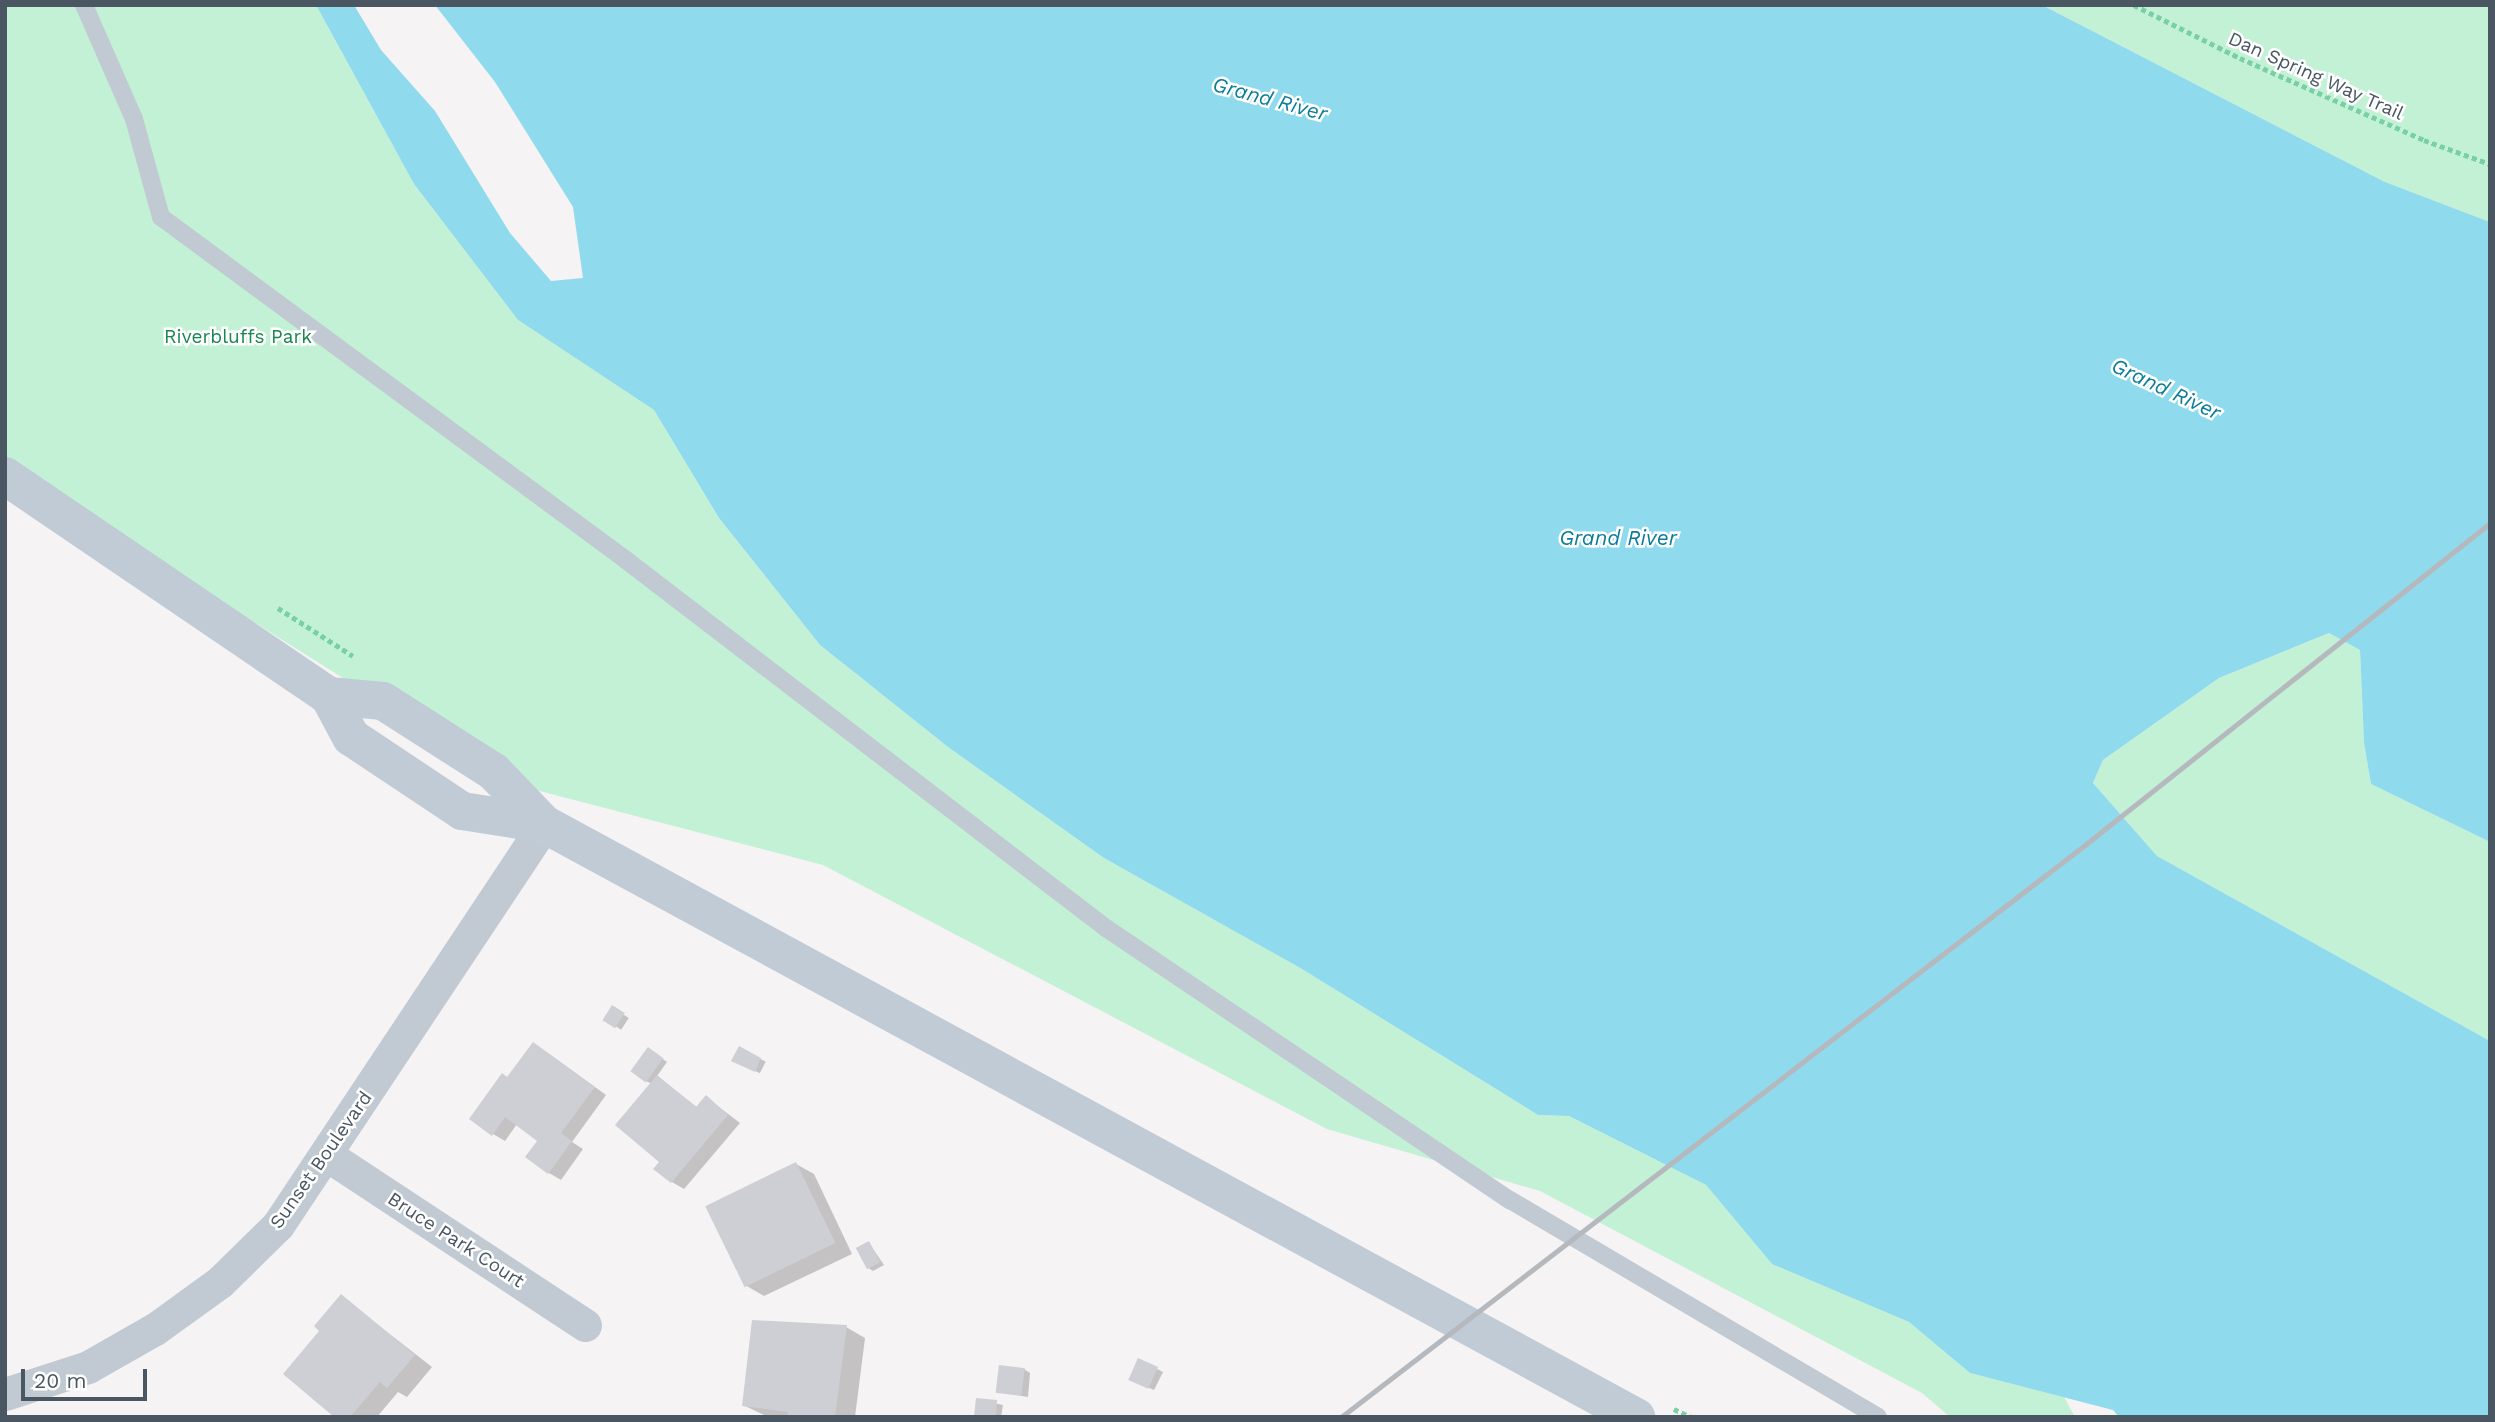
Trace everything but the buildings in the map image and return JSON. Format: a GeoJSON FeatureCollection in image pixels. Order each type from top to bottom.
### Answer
{"type":"FeatureCollection","features":[{"type":"Feature","properties":{"kind":"main road"},"geometry":{"type":"LineString","coordinates":[[5,476],[329,696],[351,737],[462,811],[544,824]]}},
{"type":"Feature","properties":{"kind":"main road"},"geometry":{"type":"LineString","coordinates":[[329,696],[383,701],[494,772],[544,824],[1636,1417]]}},
{"type":"Feature","properties":{"kind":"street","name":"Sunset Boulevard"},"geometry":{"type":"LineString","coordinates":[[5,1394],[88,1367],[155,1329],[220,1282],[278,1225],[327,1156],[544,824]]}},
{"type":"Feature","properties":{"kind":"street","name":"Bruce Park Court"},"geometry":{"type":"LineString","coordinates":[[327,1156],[585,1325]]}},
{"type":"Feature","properties":{"kind":"lane"},"geometry":{"type":"LineString","coordinates":[[84,5],[134,118],[161,217],[626,560],[1106,928],[1510,1200],[1878,1417]]}},
{"type":"Feature","properties":{"kind":"path","name":"Dan Spring Way Trail"},"geometry":{"type":"LineString","coordinates":[[2134,5],[2252,63],[2424,140],[2490,164]]}},
{"type":"Feature","properties":{"kind":"green space","name":"Riverbluffs Park"},"geometry":{"type":"Polygon","coordinates":[[[5,5],[316,5],[414,184],[518,320],[654,410],[719,518],[820,645],[948,747],[1104,858],[1302,969],[1538,1115],[1569,1116],[1706,1185],[1772,1264],[1909,1322],[1970,1373],[2064,1397],[2075,1417],[1950,1417],[1922,1393],[1540,1191],[1327,1129],[823,865],[532,789],[426,730],[5,466],[5,5]]]}},
{"type":"Feature","properties":{"kind":"green space"},"geometry":{"type":"Polygon","coordinates":[[[2042,5],[2490,5],[2490,222],[2385,182],[2042,5]]]}},
{"type":"Feature","properties":{"kind":"green space"},"geometry":{"type":"Polygon","coordinates":[[[2329,633],[2360,650],[2364,743],[2371,784],[2490,842],[2490,1041],[2157,856],[2093,783],[2103,760],[2219,678],[2329,633]]]}},
{"type":"Feature","properties":{"kind":"water","name":"Grand River"},"geometry":{"type":"Polygon","coordinates":[[[316,5],[354,5],[381,50],[435,111],[510,233],[551,281],[583,278],[573,207],[495,82],[435,5],[2042,5],[2385,182],[2490,222],[2490,842],[2371,784],[2364,743],[2360,650],[2329,633],[2219,678],[2103,760],[2093,783],[2157,856],[2490,1041],[2490,1417],[2119,1417],[2113,1410],[1970,1373],[1909,1322],[1772,1264],[1706,1185],[1569,1116],[1538,1115],[1302,969],[1104,858],[948,747],[820,645],[719,518],[654,410],[518,320],[414,184],[316,5]]]}},
{"type":"Feature","properties":{"kind":"railway"},"geometry":{"type":"LineString","coordinates":[[1341,1417],[2086,844],[2490,523]]}}]}
